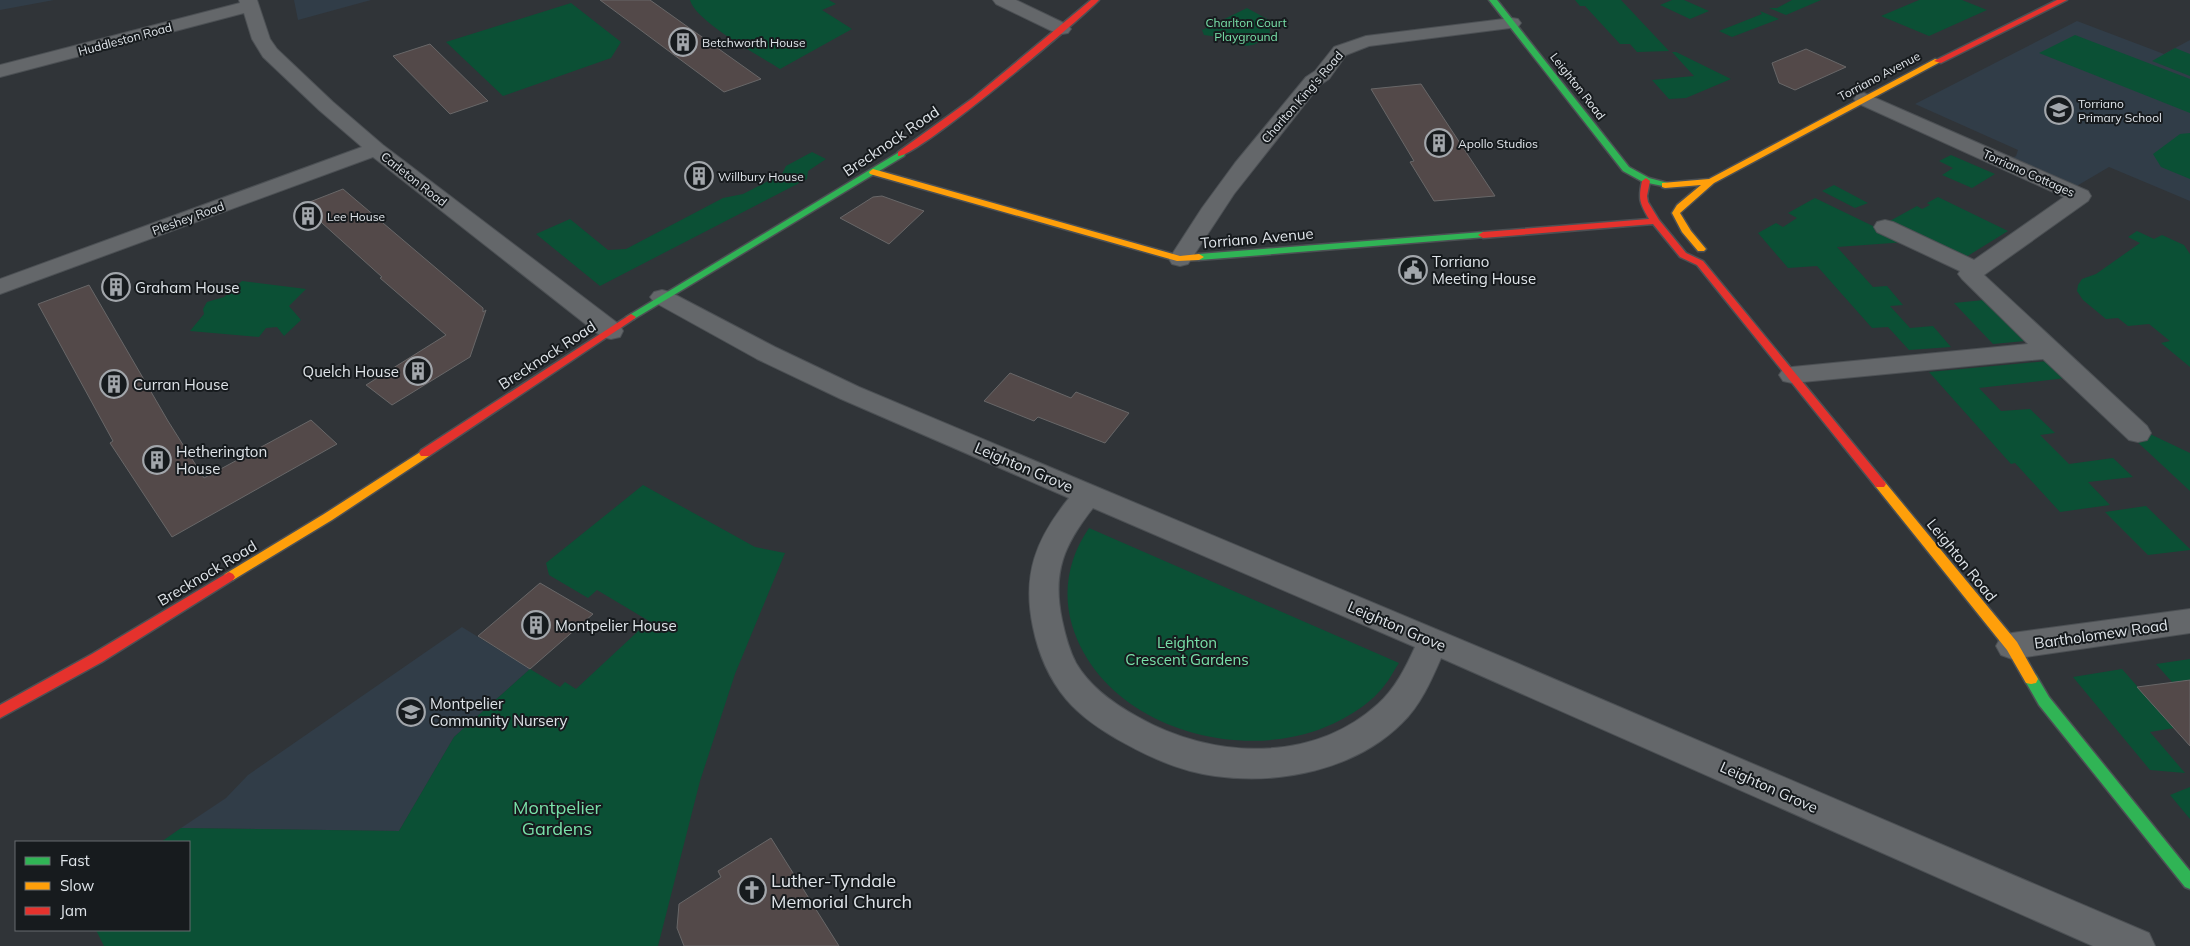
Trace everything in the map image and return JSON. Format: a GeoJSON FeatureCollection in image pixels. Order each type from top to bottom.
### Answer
{"type":"FeatureCollection","features":[{"type":"Feature","properties":{"kind":"main road","name":"Brecknock Road"},"geometry":{"type":"LineString","coordinates":[[0,712],[97,658],[328,517],[662,297],[873,172],[949,121],[1010,74],[1095,0]]}},
{"type":"Feature","properties":{"kind":"main road","name":"Leighton Road"},"geometry":{"type":"LineString","coordinates":[[1493,0],[1626,169],[1646,182],[1663,185],[1683,186],[1711,181]]}},
{"type":"Feature","properties":{"kind":"main road","name":"Torriano Avenue"},"geometry":{"type":"LineString","coordinates":[[1711,181],[1947,56],[2064,0]]}},
{"type":"Feature","properties":{"kind":"main road","name":"Torriano Avenue"},"geometry":{"type":"LineString","coordinates":[[873,172],[1180,259],[1655,220]]}},
{"type":"Feature","properties":{"kind":"main road"},"geometry":{"type":"LineString","coordinates":[[1700,264],[1705,253],[1687,232],[1676,213],[1680,206],[1711,181]]}},
{"type":"Feature","properties":{"kind":"main road","name":"Leighton Road"},"geometry":{"type":"LineString","coordinates":[[1646,182],[1643,196],[1644,202],[1655,220],[1684,255],[1700,264],[2012,646],[2044,701],[2190,882]]}},
{"type":"Feature","properties":{"kind":"street"},"geometry":{"type":"LineString","coordinates":[[1002,0],[1062,29]]}},
{"type":"Feature","properties":{"kind":"street","name":"Huddleston Road"},"geometry":{"type":"LineString","coordinates":[[0,71],[249,3]]}},
{"type":"Feature","properties":{"kind":"street","name":"Carleton Road"},"geometry":{"type":"LineString","coordinates":[[249,3],[261,39],[270,53],[326,106],[376,149],[611,331]]}},
{"type":"Feature","properties":{"kind":"street","name":"Charlton King's Road"},"geometry":{"type":"LineString","coordinates":[[1180,259],[1189,243],[1245,164],[1314,81],[1334,62],[1340,51],[1366,41],[1512,23]]}},
{"type":"Feature","properties":{"kind":"street","name":"Torriano Cottages"},"geometry":{"type":"LineString","coordinates":[[1864,99],[2080,196],[1976,270]]}},
{"type":"Feature","properties":{"kind":"street","name":"Pleshey Road"},"geometry":{"type":"LineString","coordinates":[[0,287],[376,149]]}},
{"type":"Feature","properties":{"kind":"street"},"geometry":{"type":"LineString","coordinates":[[1885,227],[1976,270]]}},
{"type":"Feature","properties":{"kind":"street"},"geometry":{"type":"LineString","coordinates":[[1976,270],[1970,274],[2138,433]]}},
{"type":"Feature","properties":{"kind":"street","name":"Leighton Grove"},"geometry":{"type":"LineString","coordinates":[[662,297],[766,352],[850,393],[1433,641],[2136,946]]}},
{"type":"Feature","properties":{"kind":"street"},"geometry":{"type":"LineString","coordinates":[[1792,375],[2049,350]]}},
{"type":"Feature","properties":{"kind":"street"},"geometry":{"type":"LineString","coordinates":[[1088,494],[1062,527],[1052,548],[1046,568],[1042,590],[1051,639],[1073,684],[1089,702],[1126,727],[1157,743],[1212,761],[1242,764],[1278,763],[1308,757],[1339,746],[1369,730],[1390,713],[1404,696],[1419,672],[1433,641]]}},
{"type":"Feature","properties":{"kind":"street","name":"Bartholomew Road"},"geometry":{"type":"LineString","coordinates":[[2012,646],[2190,622]]}},
{"type":"Feature","properties":{"kind":"shaded area"},"geometry":{"type":"Polygon","coordinates":[[[0,0],[54,0],[0,10],[0,0]]]}},
{"type":"Feature","properties":{"kind":"shaded area"},"geometry":{"type":"Polygon","coordinates":[[[294,0],[371,0],[298,20],[294,0]]]}},
{"type":"Feature","properties":{"kind":"shaded area","name":"Torriano Primary School"},"geometry":{"type":"Polygon","coordinates":[[[2077,21],[2164,54],[2190,40],[2190,201],[2109,167],[2075,187],[2011,159],[2016,156],[2018,150],[1915,104],[2077,21]]]}},
{"type":"Feature","properties":{"kind":"shaded area","name":"Montpelier Community Nursery"},"geometry":{"type":"Polygon","coordinates":[[[462,627],[530,669],[454,737],[399,831],[181,828],[226,798],[248,775],[462,627]]]}},
{"type":"Feature","properties":{"kind":"green space"},"geometry":{"type":"Polygon","coordinates":[[[690,0],[829,0],[836,4],[822,10],[852,29],[780,69],[716,28],[695,9],[690,0]]]}},
{"type":"Feature","properties":{"kind":"green space"},"geometry":{"type":"Polygon","coordinates":[[[1575,0],[1621,0],[1669,51],[1637,52],[1630,44],[1620,44],[1585,6],[1580,6],[1575,0]]]}},
{"type":"Feature","properties":{"kind":"green space"},"geometry":{"type":"Polygon","coordinates":[[[1672,0],[1684,0],[1709,11],[1690,19],[1660,5],[1672,0]]]}},
{"type":"Feature","properties":{"kind":"green space"},"geometry":{"type":"Polygon","coordinates":[[[1792,0],[1821,0],[1786,15],[1769,8],[1777,8],[1792,0]]]}},
{"type":"Feature","properties":{"kind":"green space"},"geometry":{"type":"Polygon","coordinates":[[[1919,0],[1962,0],[1987,10],[1929,36],[1881,16],[1919,0]]]}},
{"type":"Feature","properties":{"kind":"green space"},"geometry":{"type":"Polygon","coordinates":[[[571,3],[621,42],[611,58],[503,96],[446,42],[571,3]]]}},
{"type":"Feature","properties":{"kind":"green space","name":"Charlton Court Playground"},"geometry":{"type":"Polygon","coordinates":[[[1247,8],[1269,20],[1270,33],[1260,42],[1246,46],[1228,42],[1226,38],[1204,35],[1202,30],[1247,8]]]}},
{"type":"Feature","properties":{"kind":"green space"},"geometry":{"type":"Polygon","coordinates":[[[1760,11],[1779,19],[1732,37],[1719,31],[1762,14],[1760,11]]]}},
{"type":"Feature","properties":{"kind":"green space"},"geometry":{"type":"Polygon","coordinates":[[[2075,35],[2190,79],[2190,113],[2039,53],[2075,35]]]}},
{"type":"Feature","properties":{"kind":"green space"},"geometry":{"type":"Polygon","coordinates":[[[2175,48],[2190,54],[2190,76],[2152,61],[2175,48]]]}},
{"type":"Feature","properties":{"kind":"green space"},"geometry":{"type":"Polygon","coordinates":[[[1672,52],[1676,52],[1731,79],[1686,98],[1669,99],[1652,80],[1694,76],[1672,52]]]}},
{"type":"Feature","properties":{"kind":"green space"},"geometry":{"type":"Polygon","coordinates":[[[2190,133],[2190,179],[2161,167],[2153,154],[2180,134],[2190,133]]]}},
{"type":"Feature","properties":{"kind":"green space"},"geometry":{"type":"Polygon","coordinates":[[[812,152],[826,159],[808,171],[807,179],[600,286],[536,234],[570,219],[608,250],[626,249],[723,198],[743,194],[782,174],[786,166],[812,152]]]}},
{"type":"Feature","properties":{"kind":"green space"},"geometry":{"type":"Polygon","coordinates":[[[1951,155],[1995,174],[1972,188],[1942,175],[1953,168],[1939,161],[1951,155]]]}},
{"type":"Feature","properties":{"kind":"green space"},"geometry":{"type":"Polygon","coordinates":[[[1834,185],[1868,203],[1855,208],[1822,191],[1834,185]]]}},
{"type":"Feature","properties":{"kind":"green space"},"geometry":{"type":"Polygon","coordinates":[[[1938,197],[2008,231],[1966,257],[1888,222],[1917,206],[1922,209],[1930,205],[1927,203],[1938,197]]]}},
{"type":"Feature","properties":{"kind":"green space"},"geometry":{"type":"Polygon","coordinates":[[[1815,198],[1906,242],[1837,247],[1873,287],[1887,286],[1903,305],[1890,306],[1910,328],[1933,326],[1951,347],[1909,350],[1888,327],[1872,328],[1817,266],[1788,268],[1758,233],[1776,223],[1783,227],[1797,218],[1788,213],[1815,198]]]}},
{"type":"Feature","properties":{"kind":"green space"},"geometry":{"type":"Polygon","coordinates":[[[2137,231],[2154,239],[2162,235],[2184,245],[2190,254],[2190,367],[2161,343],[2170,341],[2149,324],[2128,326],[2118,318],[2106,319],[2083,300],[2077,291],[2082,279],[2096,274],[2140,243],[2128,237],[2137,231]]]}},
{"type":"Feature","properties":{"kind":"green space"},"geometry":{"type":"Polygon","coordinates":[[[242,281],[306,289],[289,306],[301,320],[284,336],[277,327],[266,328],[259,337],[190,331],[204,314],[203,309],[207,302],[224,297],[242,281]]]}},
{"type":"Feature","properties":{"kind":"green space"},"geometry":{"type":"Polygon","coordinates":[[[1984,300],[2025,341],[1993,344],[1954,303],[1984,300]]]}},
{"type":"Feature","properties":{"kind":"green space"},"geometry":{"type":"Polygon","coordinates":[[[2048,361],[2066,378],[1979,388],[2001,411],[2030,409],[2055,433],[2040,435],[2069,464],[2113,458],[2133,477],[2088,482],[2110,505],[2060,512],[2015,463],[2011,464],[1929,372],[2048,361]]]}},
{"type":"Feature","properties":{"kind":"green space"},"geometry":{"type":"Polygon","coordinates":[[[2150,434],[2190,453],[2190,491],[2132,437],[2150,434]]]}},
{"type":"Feature","properties":{"kind":"green space","name":"Montpelier Gardens"},"geometry":{"type":"Polygon","coordinates":[[[643,485],[755,547],[785,553],[735,674],[700,781],[658,946],[104,946],[96,931],[190,931],[190,841],[162,841],[181,828],[399,831],[454,737],[530,669],[560,687],[565,682],[576,689],[649,621],[597,590],[588,598],[549,575],[546,563],[643,485]]]}},
{"type":"Feature","properties":{"kind":"green space"},"geometry":{"type":"Polygon","coordinates":[[[2146,506],[2190,550],[2148,555],[2105,512],[2146,506]]]}},
{"type":"Feature","properties":{"kind":"green space","name":"Leighton Crescent Gardens"},"geometry":{"type":"Polygon","coordinates":[[[1089,528],[1399,663],[1378,693],[1362,707],[1343,719],[1315,731],[1280,739],[1243,741],[1206,736],[1171,725],[1138,709],[1110,686],[1087,658],[1072,625],[1068,600],[1069,575],[1076,551],[1089,528]]]}},
{"type":"Feature","properties":{"kind":"green space"},"geometry":{"type":"Polygon","coordinates":[[[2190,659],[2190,680],[2172,682],[2156,664],[2190,659]]]}},
{"type":"Feature","properties":{"kind":"green space"},"geometry":{"type":"Polygon","coordinates":[[[2122,669],[2174,728],[2150,732],[2185,773],[2150,770],[2073,677],[2122,669]]]}},
{"type":"Feature","properties":{"kind":"green space"},"geometry":{"type":"Polygon","coordinates":[[[2190,787],[2190,819],[2170,795],[2190,787]]]}},
{"type":"Feature","properties":{"kind":"building","name":"Betchworth House"},"geometry":{"type":"Polygon","coordinates":[[[600,0],[650,0],[761,79],[724,92],[600,0]]]}},
{"type":"Feature","properties":{"kind":"building"},"geometry":{"type":"Polygon","coordinates":[[[430,44],[488,101],[450,114],[393,56],[430,44]]]}},
{"type":"Feature","properties":{"kind":"building"},"geometry":{"type":"Polygon","coordinates":[[[1806,49],[1846,67],[1795,90],[1779,83],[1772,63],[1806,49]]]}},
{"type":"Feature","properties":{"kind":"building","name":"Apollo Studios"},"geometry":{"type":"Polygon","coordinates":[[[1421,84],[1495,196],[1434,201],[1410,162],[1414,161],[1371,89],[1421,84]]]}},
{"type":"Feature","properties":{"kind":"building"},"geometry":{"type":"Polygon","coordinates":[[[343,189],[483,308],[483,312],[486,310],[470,357],[392,405],[366,385],[446,335],[380,278],[382,277],[302,205],[343,189]]]}},
{"type":"Feature","properties":{"kind":"building"},"geometry":{"type":"Polygon","coordinates":[[[882,196],[924,211],[889,244],[840,218],[873,197],[882,196]]]}},
{"type":"Feature","properties":{"kind":"building"},"geometry":{"type":"Polygon","coordinates":[[[89,285],[168,421],[204,478],[311,420],[337,444],[172,537],[110,443],[113,441],[38,304],[89,285]]]}},
{"type":"Feature","properties":{"kind":"building"},"geometry":{"type":"Polygon","coordinates":[[[1010,373],[1071,398],[1076,392],[1129,413],[1105,443],[1038,417],[1034,421],[984,401],[1010,373]]]}},
{"type":"Feature","properties":{"kind":"building","name":"Montpelier House"},"geometry":{"type":"Polygon","coordinates":[[[540,583],[593,614],[530,669],[478,636],[540,583]]]}},
{"type":"Feature","properties":{"kind":"building"},"geometry":{"type":"Polygon","coordinates":[[[2190,680],[2190,746],[2137,687],[2190,680]]]}},
{"type":"Feature","properties":{"kind":"building","name":"Luther-Tyndale Memorial Church"},"geometry":{"type":"Polygon","coordinates":[[[771,838],[839,946],[684,946],[677,928],[679,904],[721,877],[718,871],[771,838]]]}},
{"type":"Feature","properties":{"kind":"traffic: fast"},"geometry":{"type":"LineString","coordinates":[[1493,0],[1626,169],[1646,180],[1665,185]]}},
{"type":"Feature","properties":{"kind":"traffic: fast"},"geometry":{"type":"LineString","coordinates":[[631,317],[901,154]]}},
{"type":"Feature","properties":{"kind":"traffic: fast"},"geometry":{"type":"LineString","coordinates":[[1199,257],[1483,235]]}},
{"type":"Feature","properties":{"kind":"traffic: fast"},"geometry":{"type":"LineString","coordinates":[[2031,679],[2044,701],[2190,882]]}},
{"type":"Feature","properties":{"kind":"traffic: slow"},"geometry":{"type":"LineString","coordinates":[[1665,185],[1711,181],[1938,61]]}},
{"type":"Feature","properties":{"kind":"traffic: slow"},"geometry":{"type":"LineString","coordinates":[[873,172],[1180,259],[1199,257]]}},
{"type":"Feature","properties":{"kind":"traffic: slow"},"geometry":{"type":"LineString","coordinates":[[1701,249],[1687,232],[1676,213],[1680,207],[1711,181]]}},
{"type":"Feature","properties":{"kind":"traffic: slow"},"geometry":{"type":"LineString","coordinates":[[229,577],[328,517],[425,453]]}},
{"type":"Feature","properties":{"kind":"traffic: slow"},"geometry":{"type":"LineString","coordinates":[[1880,484],[2012,646],[2031,679]]}},
{"type":"Feature","properties":{"kind":"traffic: jam"},"geometry":{"type":"LineString","coordinates":[[901,154],[976,100],[1095,0]]}},
{"type":"Feature","properties":{"kind":"traffic: jam"},"geometry":{"type":"LineString","coordinates":[[1938,61],[2063,0]]}},
{"type":"Feature","properties":{"kind":"traffic: jam"},"geometry":{"type":"LineString","coordinates":[[1646,181],[1643,196],[1644,202],[1655,221],[1683,255],[1700,263],[1880,484]]}},
{"type":"Feature","properties":{"kind":"traffic: jam"},"geometry":{"type":"LineString","coordinates":[[1483,235],[1655,221]]}},
{"type":"Feature","properties":{"kind":"traffic: jam"},"geometry":{"type":"LineString","coordinates":[[425,453],[631,317]]}},
{"type":"Feature","properties":{"kind":"traffic: jam"},"geometry":{"type":"LineString","coordinates":[[0,712],[97,658],[229,577]]}},
{"type":"Feature","properties":{"kind":"place","name":"Betchworth House"},"geometry":{"type":"Point","coordinates":[683,42]}},
{"type":"Feature","properties":{"kind":"place","name":"Torriano Primary School"},"geometry":{"type":"Point","coordinates":[2059,110]}},
{"type":"Feature","properties":{"kind":"place","name":"Apollo Studios"},"geometry":{"type":"Point","coordinates":[1439,143]}},
{"type":"Feature","properties":{"kind":"place","name":"Willbury House"},"geometry":{"type":"Point","coordinates":[699,176]}},
{"type":"Feature","properties":{"kind":"place","name":"Lee House"},"geometry":{"type":"Point","coordinates":[308,216]}},
{"type":"Feature","properties":{"kind":"place","name":"Torriano Meeting House"},"geometry":{"type":"Point","coordinates":[1413,270]}},
{"type":"Feature","properties":{"kind":"place","name":"Graham House"},"geometry":{"type":"Point","coordinates":[116,287]}},
{"type":"Feature","properties":{"kind":"place","name":"Quelch House"},"geometry":{"type":"Point","coordinates":[418,371]}},
{"type":"Feature","properties":{"kind":"place","name":"Curran House"},"geometry":{"type":"Point","coordinates":[114,384]}},
{"type":"Feature","properties":{"kind":"place","name":"Hetherington House"},"geometry":{"type":"Point","coordinates":[157,460]}},
{"type":"Feature","properties":{"kind":"place","name":"Montpelier House"},"geometry":{"type":"Point","coordinates":[536,625]}},
{"type":"Feature","properties":{"kind":"place","name":"Montpelier Community Nursery"},"geometry":{"type":"Point","coordinates":[411,712]}},
{"type":"Feature","properties":{"kind":"place","name":"Luther-Tyndale Memorial Church"},"geometry":{"type":"Point","coordinates":[752,890]}}]}
